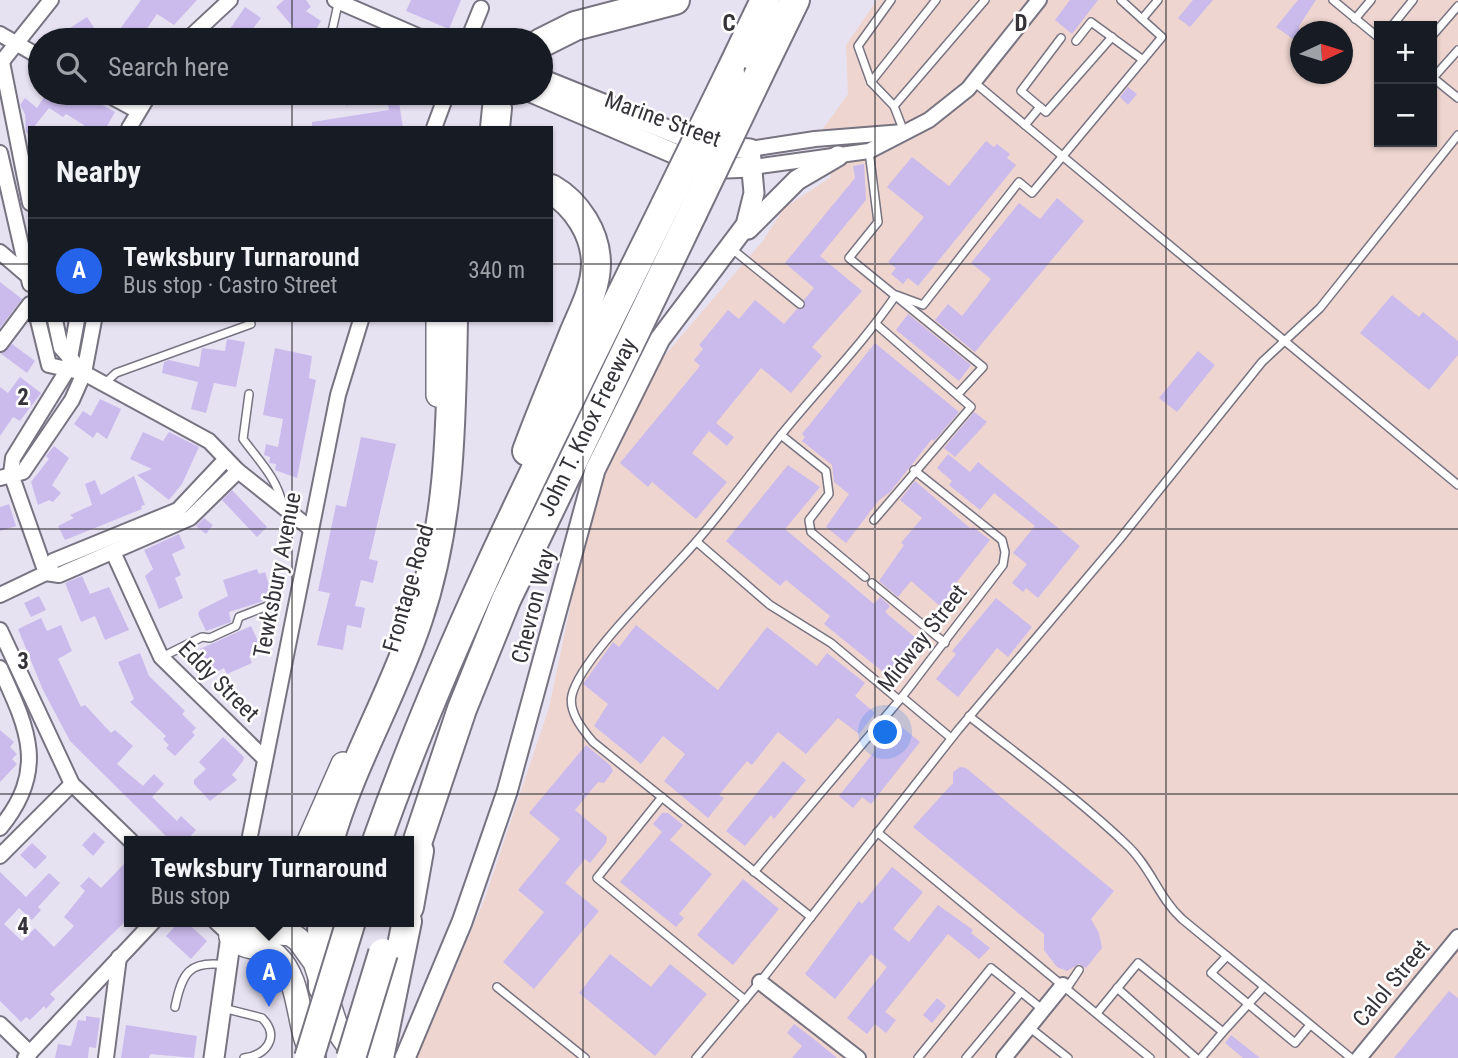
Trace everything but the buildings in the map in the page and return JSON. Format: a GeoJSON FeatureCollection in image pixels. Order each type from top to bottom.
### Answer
{"type":"FeatureCollection","features":[{"type":"Feature","properties":{"kind":"highway"},"geometry":{"type":"LineString","coordinates":[[553,37],[575,26],[675,0]]}},
{"type":"Feature","properties":{"kind":"highway","name":"John T. Knox Freeway"},"geometry":{"type":"LineString","coordinates":[[414,851],[462,709],[510,591],[679,209],[730,74],[765,0]]}},
{"type":"Feature","properties":{"kind":"highway","name":"John T. Knox Freeway"},"geometry":{"type":"LineString","coordinates":[[379,836],[439,677],[502,538],[679,209],[759,74],[795,0]]}},
{"type":"Feature","properties":{"kind":"highway"},"geometry":{"type":"LineString","coordinates":[[439,677],[589,297],[596,267],[592,242],[573,206],[553,190]]}},
{"type":"Feature","properties":{"kind":"highway"},"geometry":{"type":"LineString","coordinates":[[553,203],[576,219],[592,242]]}},
{"type":"Feature","properties":{"kind":"highway"},"geometry":{"type":"LineString","coordinates":[[331,836],[414,631],[435,561],[450,457],[453,322]]}},
{"type":"Feature","properties":{"kind":"highway"},"geometry":{"type":"LineString","coordinates":[[414,878],[424,819]]}},
{"type":"Feature","properties":{"kind":"highway"},"geometry":{"type":"LineString","coordinates":[[322,927],[323,988]]}},
{"type":"Feature","properties":{"kind":"highway"},"geometry":{"type":"LineString","coordinates":[[311,1058],[349,927]]}},
{"type":"Feature","properties":{"kind":"highway"},"geometry":{"type":"LineString","coordinates":[[351,1058],[390,927]]}},
{"type":"Feature","properties":{"kind":"highway"},"geometry":{"type":"LineString","coordinates":[[379,1058],[406,927]]}},
{"type":"Feature","properties":{"kind":"main road","name":"Frontage Road"},"geometry":{"type":"LineString","coordinates":[[311,836],[393,648],[417,572],[435,466],[438,322]]}},
{"type":"Feature","properties":{"kind":"main road"},"geometry":{"type":"LineString","coordinates":[[228,927],[245,945],[263,949],[276,956],[293,986]]}},
{"type":"Feature","properties":{"kind":"main road"},"geometry":{"type":"LineString","coordinates":[[232,927],[247,930],[291,928]]}},
{"type":"Feature","properties":{"kind":"main road"},"geometry":{"type":"LineString","coordinates":[[291,928],[308,950],[337,1029],[357,1058]]}},
{"type":"Feature","properties":{"kind":"main road"},"geometry":{"type":"LineString","coordinates":[[291,928],[293,986],[311,1058]]}},
{"type":"Feature","properties":{"kind":"street"},"geometry":{"type":"LineString","coordinates":[[29,28],[51,0]]}},
{"type":"Feature","properties":{"kind":"street"},"geometry":{"type":"LineString","coordinates":[[200,28],[230,0]]}},
{"type":"Feature","properties":{"kind":"street"},"geometry":{"type":"LineString","coordinates":[[866,152],[942,113],[974,82],[1040,0]]}},
{"type":"Feature","properties":{"kind":"street"},"geometry":{"type":"LineString","coordinates":[[336,2],[398,28]]}},
{"type":"Feature","properties":{"kind":"street"},"geometry":{"type":"LineString","coordinates":[[473,28],[481,8]]}},
{"type":"Feature","properties":{"kind":"street"},"geometry":{"type":"LineString","coordinates":[[28,30],[1,63],[28,193]]}},
{"type":"Feature","properties":{"kind":"street"},"geometry":{"type":"LineString","coordinates":[[0,34],[28,50]]}},
{"type":"Feature","properties":{"kind":"street","name":"Marine Street"},"geometry":{"type":"LineString","coordinates":[[553,84],[705,145],[751,158],[838,156],[866,152]]}},
{"type":"Feature","properties":{"kind":"street","name":"Marine Street"},"geometry":{"type":"LineString","coordinates":[[553,102],[687,159],[719,167],[844,137],[904,132]]}},
{"type":"Feature","properties":{"kind":"street"},"geometry":{"type":"LineString","coordinates":[[127,105],[138,111]]}},
{"type":"Feature","properties":{"kind":"street"},"geometry":{"type":"LineString","coordinates":[[130,126],[142,105]]}},
{"type":"Feature","properties":{"kind":"street"},"geometry":{"type":"LineString","coordinates":[[435,126],[443,105]]}},
{"type":"Feature","properties":{"kind":"street"},"geometry":{"type":"LineString","coordinates":[[0,153],[28,276]]}},
{"type":"Feature","properties":{"kind":"street"},"geometry":{"type":"LineString","coordinates":[[733,246],[790,186],[822,163],[838,156]]}},
{"type":"Feature","properties":{"kind":"street","name":"Chevron Way"},"geometry":{"type":"LineString","coordinates":[[405,1058],[462,922],[508,792],[595,470],[653,350],[683,306],[733,246],[752,209],[751,158]]}},
{"type":"Feature","properties":{"kind":"street"},"geometry":{"type":"LineString","coordinates":[[0,252],[28,279]]}},
{"type":"Feature","properties":{"kind":"street"},"geometry":{"type":"LineString","coordinates":[[0,344],[28,307]]}},
{"type":"Feature","properties":{"kind":"street"},"geometry":{"type":"LineString","coordinates":[[38,322],[49,365],[68,364],[209,441],[238,471],[311,529]]}},
{"type":"Feature","properties":{"kind":"street"},"geometry":{"type":"LineString","coordinates":[[55,322],[61,348],[68,364]]}},
{"type":"Feature","properties":{"kind":"street"},"geometry":{"type":"LineString","coordinates":[[46,573],[6,476],[13,458],[68,364],[77,322]]}},
{"type":"Feature","properties":{"kind":"street"},"geometry":{"type":"LineString","coordinates":[[6,476],[23,472],[72,400],[93,379],[94,322]]}},
{"type":"Feature","properties":{"kind":"street","name":"Tewksbury Avenue"},"geometry":{"type":"LineString","coordinates":[[250,836],[338,395],[360,322]]}},
{"type":"Feature","properties":{"kind":"street"},"geometry":{"type":"LineString","coordinates":[[0,595],[46,573],[53,561],[178,510],[226,459]]}},
{"type":"Feature","properties":{"kind":"street"},"geometry":{"type":"LineString","coordinates":[[46,573],[59,575],[190,518],[238,471]]}},
{"type":"Feature","properties":{"kind":"street","name":"Eddy Street"},"geometry":{"type":"LineString","coordinates":[[113,552],[161,657],[265,759]]}},
{"type":"Feature","properties":{"kind":"street"},"geometry":{"type":"LineString","coordinates":[[0,630],[72,784],[126,836]]}},
{"type":"Feature","properties":{"kind":"street"},"geometry":{"type":"LineString","coordinates":[[0,668],[26,723],[30,744],[26,780],[17,808],[0,828]]}},
{"type":"Feature","properties":{"kind":"street"},"geometry":{"type":"LineString","coordinates":[[0,856],[72,784]]}},
{"type":"Feature","properties":{"kind":"street"},"geometry":{"type":"LineString","coordinates":[[0,1024],[27,1056],[148,927]]}},
{"type":"Feature","properties":{"kind":"street"},"geometry":{"type":"LineString","coordinates":[[214,1058],[227,965],[227,927]]}},
{"type":"Feature","properties":{"kind":"street","name":"Calol Street"},"geometry":{"type":"LineString","coordinates":[[1359,1058],[1458,937]]}},
{"type":"Feature","properties":{"kind":"street"},"geometry":{"type":"LineString","coordinates":[[106,1058],[119,957]]}},
{"type":"Feature","properties":{"kind":"street"},"geometry":{"type":"LineString","coordinates":[[760,982],[858,1058]]}},
{"type":"Feature","properties":{"kind":"street"},"geometry":{"type":"LineString","coordinates":[[1004,1058],[1065,986]]}},
{"type":"Feature","properties":{"kind":"lane"},"geometry":{"type":"LineString","coordinates":[[891,0],[858,46],[871,82],[894,106],[904,132]]}},
{"type":"Feature","properties":{"kind":"lane"},"geometry":{"type":"LineString","coordinates":[[871,82],[936,0]]}},
{"type":"Feature","properties":{"kind":"lane"},"geometry":{"type":"LineString","coordinates":[[894,106],[985,0]]}},
{"type":"Feature","properties":{"kind":"lane"},"geometry":{"type":"LineString","coordinates":[[895,295],[923,305],[1019,182],[1032,193],[1162,37],[1121,0]]}},
{"type":"Feature","properties":{"kind":"lane"},"geometry":{"type":"LineString","coordinates":[[1142,19],[1158,0]]}},
{"type":"Feature","properties":{"kind":"lane"},"geometry":{"type":"LineString","coordinates":[[1333,0],[1374,34]]}},
{"type":"Feature","properties":{"kind":"lane"},"geometry":{"type":"LineString","coordinates":[[1355,19],[1371,0]]}},
{"type":"Feature","properties":{"kind":"lane"},"geometry":{"type":"LineString","coordinates":[[1396,21],[1413,0]]}},
{"type":"Feature","properties":{"kind":"lane"},"geometry":{"type":"LineString","coordinates":[[332,28],[336,2]]}},
{"type":"Feature","properties":{"kind":"lane"},"geometry":{"type":"LineString","coordinates":[[1437,30],[1458,6]]}},
{"type":"Feature","properties":{"kind":"lane"},"geometry":{"type":"LineString","coordinates":[[1076,41],[1091,22],[1143,60]]}},
{"type":"Feature","properties":{"kind":"lane"},"geometry":{"type":"LineString","coordinates":[[1061,38],[1021,91],[1046,112],[1112,37]]}},
{"type":"Feature","properties":{"kind":"lane"},"geometry":{"type":"LineString","coordinates":[[1437,72],[1458,50]]}},
{"type":"Feature","properties":{"kind":"lane"},"geometry":{"type":"LineString","coordinates":[[1437,81],[1458,98]]}},
{"type":"Feature","properties":{"kind":"lane"},"geometry":{"type":"LineString","coordinates":[[974,82],[1284,343],[1458,485]]}},
{"type":"Feature","properties":{"kind":"lane"},"geometry":{"type":"LineString","coordinates":[[1025,125],[1040,107]]}},
{"type":"Feature","properties":{"kind":"lane"},"geometry":{"type":"LineString","coordinates":[[696,1058],[760,982],[969,716],[1119,540],[1262,362],[1320,308],[1458,135]]}},
{"type":"Feature","properties":{"kind":"lane"},"geometry":{"type":"LineString","coordinates":[[866,152],[878,222],[849,258],[983,367],[958,394]]}},
{"type":"Feature","properties":{"kind":"lane"},"geometry":{"type":"LineString","coordinates":[[733,246],[800,304]]}},
{"type":"Feature","properties":{"kind":"lane"},"geometry":{"type":"LineString","coordinates":[[811,917],[593,742],[578,725],[571,698],[581,674],[604,645],[697,542],[781,435],[876,324],[895,295]]}},
{"type":"Feature","properties":{"kind":"lane"},"geometry":{"type":"LineString","coordinates":[[93,379],[251,324]]}},
{"type":"Feature","properties":{"kind":"lane"},"geometry":{"type":"LineString","coordinates":[[874,520],[914,470],[971,407],[876,324]]}},
{"type":"Feature","properties":{"kind":"lane"},"geometry":{"type":"LineString","coordinates":[[249,394],[243,439],[279,488],[284,510]]}},
{"type":"Feature","properties":{"kind":"lane"},"geometry":{"type":"LineString","coordinates":[[781,435],[825,471],[829,494],[809,520],[811,532],[865,577]]}},
{"type":"Feature","properties":{"kind":"lane","name":"Midway Street"},"geometry":{"type":"LineString","coordinates":[[754,872],[945,643],[1003,565],[1005,552],[1002,540],[914,470]]}},
{"type":"Feature","properties":{"kind":"lane"},"geometry":{"type":"LineString","coordinates":[[697,542],[769,605],[831,643],[951,738]]}},
{"type":"Feature","properties":{"kind":"lane"},"geometry":{"type":"LineString","coordinates":[[872,583],[945,643]]}},
{"type":"Feature","properties":{"kind":"lane"},"geometry":{"type":"LineString","coordinates":[[161,657],[202,637],[210,638],[228,630],[236,626],[239,617],[270,606]]}},
{"type":"Feature","properties":{"kind":"lane"},"geometry":{"type":"LineString","coordinates":[[969,716],[1129,847],[1156,883],[1164,902],[1351,1058]]}},
{"type":"Feature","properties":{"kind":"lane"},"geometry":{"type":"LineString","coordinates":[[662,797],[597,878],[745,1000]]}},
{"type":"Feature","properties":{"kind":"lane"},"geometry":{"type":"LineString","coordinates":[[877,832],[1150,1058]]}},
{"type":"Feature","properties":{"kind":"lane"},"geometry":{"type":"LineString","coordinates":[[1227,956],[1211,974],[1248,1005],[1295,1043],[1310,1025]]}},
{"type":"Feature","properties":{"kind":"lane"},"geometry":{"type":"LineString","coordinates":[[175,1007],[180,981],[194,967],[205,962],[227,965]]}},
{"type":"Feature","properties":{"kind":"lane"},"geometry":{"type":"LineString","coordinates":[[1097,1013],[1138,963],[1223,1032]]}},
{"type":"Feature","properties":{"kind":"lane"},"geometry":{"type":"LineString","coordinates":[[918,1058],[991,968],[1043,1010]]}},
{"type":"Feature","properties":{"kind":"lane"},"geometry":{"type":"LineString","coordinates":[[1065,986],[1079,970]]}},
{"type":"Feature","properties":{"kind":"lane"},"geometry":{"type":"LineString","coordinates":[[497,987],[585,1058]]}},
{"type":"Feature","properties":{"kind":"lane"},"geometry":{"type":"LineString","coordinates":[[1117,988],[1198,1058],[1264,987]]}},
{"type":"Feature","properties":{"kind":"lane"},"geometry":{"type":"LineString","coordinates":[[966,1058],[1021,992]]}},
{"type":"Feature","properties":{"kind":"lane"},"geometry":{"type":"LineString","coordinates":[[220,1007],[255,1015],[267,1023],[270,1045],[258,1055],[244,1058]]}},
{"type":"Feature","properties":{"kind":"lane"},"geometry":{"type":"LineString","coordinates":[[1029,1027],[1068,1058]]}},
{"type":"Feature","properties":{"kind":"shaded area"},"geometry":{"type":"Polygon","coordinates":[[[877,0],[1458,0],[1458,1058],[417,1058],[485,898],[549,708],[592,503],[653,369],[762,242],[784,208],[831,177],[822,130],[848,94],[846,45],[877,0]]]}},
{"type":"Feature","properties":{"kind":"place","name":"Tewksbury Turnaround"},"geometry":{"type":"Point","coordinates":[269,1007]}}]}
